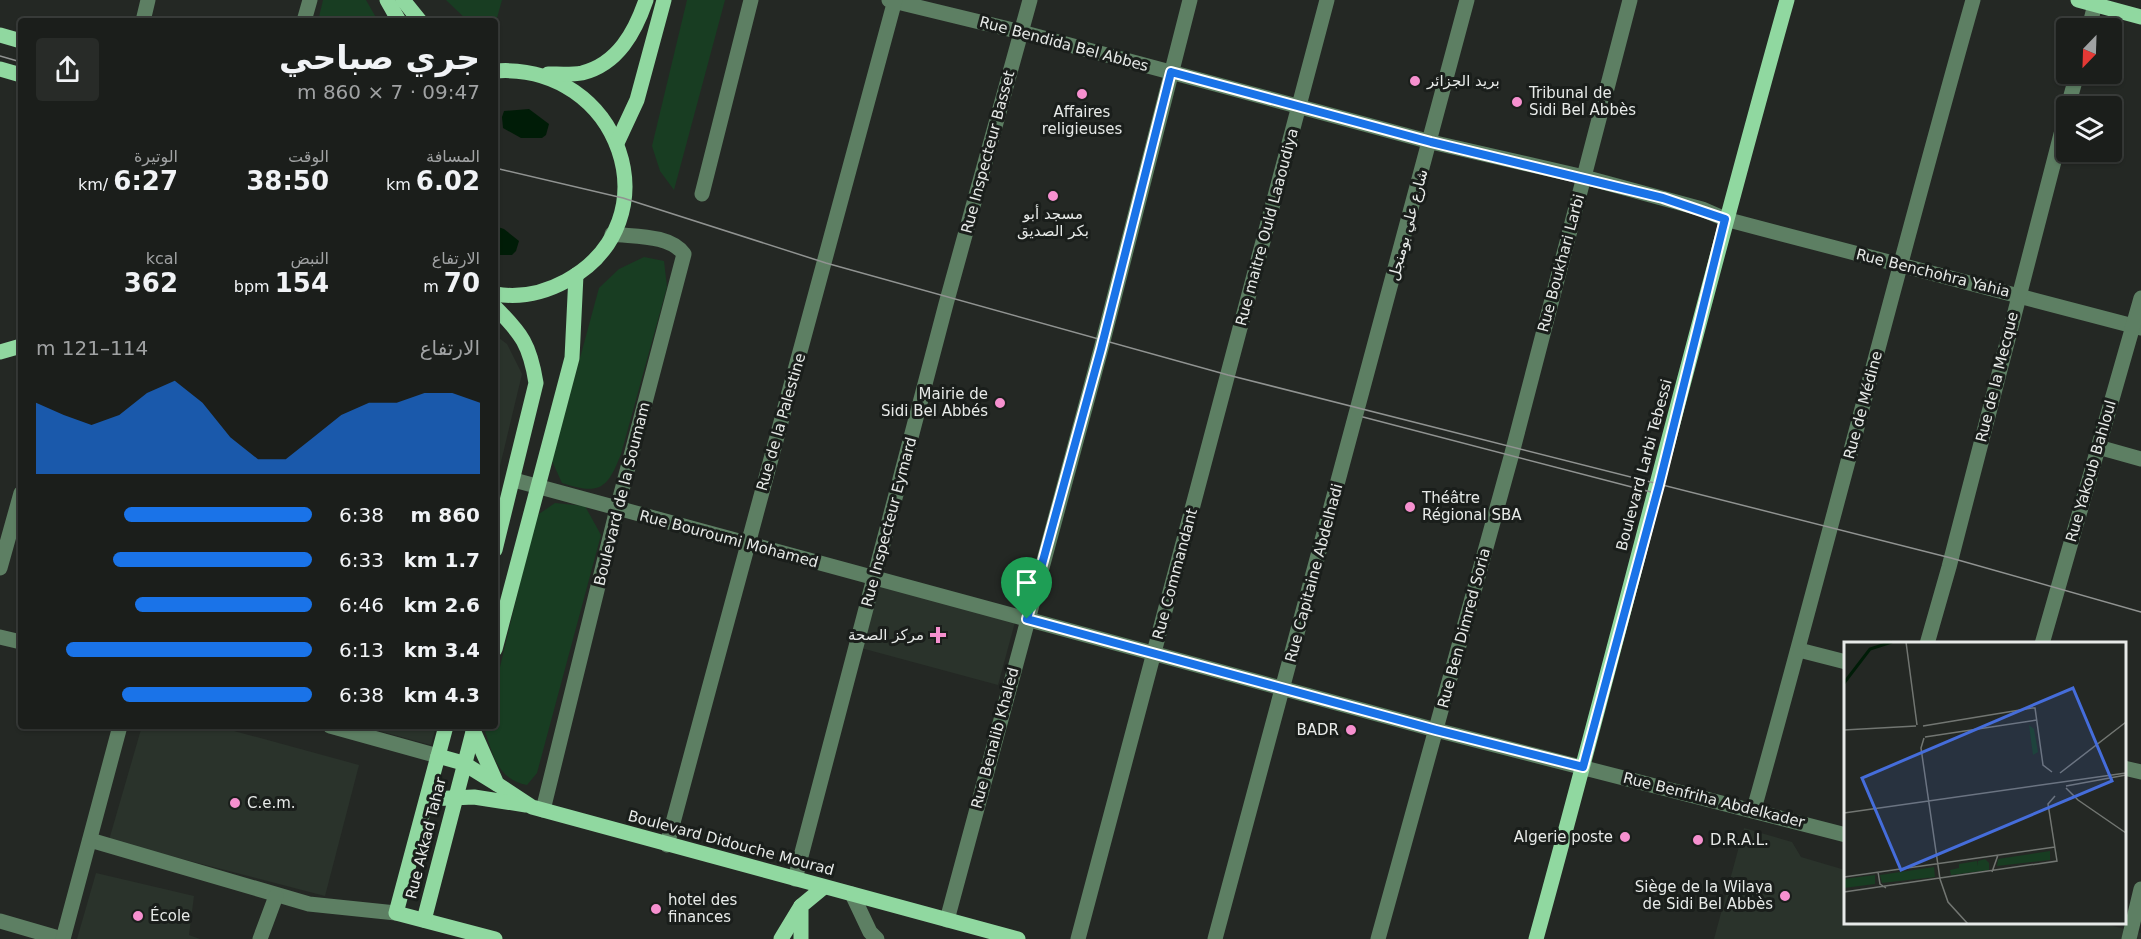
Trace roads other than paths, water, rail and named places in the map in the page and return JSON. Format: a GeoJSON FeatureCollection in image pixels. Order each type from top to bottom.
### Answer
{"type":"FeatureCollection","features":[{"type":"Feature","properties":{"kind":"main road"},"geometry":{"type":"LineString","coordinates":[[387,0],[397,18]]}},
{"type":"Feature","properties":{"kind":"main road"},"geometry":{"type":"LineString","coordinates":[[403,0],[418,18]]}},
{"type":"Feature","properties":{"kind":"main road"},"geometry":{"type":"LineString","coordinates":[[544,75],[583,73],[614,56],[634,30],[646,0]]}},
{"type":"Feature","properties":{"kind":"main road"},"geometry":{"type":"LineString","coordinates":[[617,143],[637,100],[664,0]]}},
{"type":"Feature","properties":{"kind":"main road","name":"Boulevard Larbi Tebessi"},"geometry":{"type":"LineString","coordinates":[[1536,939],[1659,485],[1725,219],[1787,0]]}},
{"type":"Feature","properties":{"kind":"main road"},"geometry":{"type":"LineString","coordinates":[[2078,0],[2141,16]]}},
{"type":"Feature","properties":{"kind":"main road"},"geometry":{"type":"LineString","coordinates":[[0,35],[18,40]]}},
{"type":"Feature","properties":{"kind":"main road"},"geometry":{"type":"LineString","coordinates":[[0,69],[18,74]]}},
{"type":"Feature","properties":{"kind":"main road"},"geometry":{"type":"LineString","coordinates":[[498,71],[520,70],[544,75],[567,85],[588,100],[605,120],[617,143],[623,170],[623,198],[612,234],[600,252],[576,275],[554,287],[530,294],[498,294]]}},
{"type":"Feature","properties":{"kind":"main road"},"geometry":{"type":"LineString","coordinates":[[498,637],[572,358],[576,275]]}},
{"type":"Feature","properties":{"kind":"main road"},"geometry":{"type":"LineString","coordinates":[[498,310],[520,332],[533,364],[536,383],[498,539]]}},
{"type":"Feature","properties":{"kind":"main road"},"geometry":{"type":"LineString","coordinates":[[0,352],[18,346]]}},
{"type":"Feature","properties":{"kind":"main road","name":"Rue Akkad Tahar"},"geometry":{"type":"LineString","coordinates":[[445,729],[396,913],[424,920],[474,729]]}},
{"type":"Feature","properties":{"kind":"main road"},"geometry":{"type":"LineString","coordinates":[[474,729],[498,784]]}},
{"type":"Feature","properties":{"kind":"main road","name":"Boulevard Didouche Mourad"},"geometry":{"type":"LineString","coordinates":[[438,756],[463,763],[537,808],[1018,939]]}},
{"type":"Feature","properties":{"kind":"main road"},"geometry":{"type":"LineString","coordinates":[[428,799],[457,796],[491,798],[537,808]]}},
{"type":"Feature","properties":{"kind":"main road"},"geometry":{"type":"LineString","coordinates":[[781,939],[801,906],[824,887]]}},
{"type":"Feature","properties":{"kind":"main road"},"geometry":{"type":"LineString","coordinates":[[801,906],[801,939]]}},
{"type":"Feature","properties":{"kind":"main road"},"geometry":{"type":"LineString","coordinates":[[424,920],[495,939]]}},
{"type":"Feature","properties":{"kind":"street"},"geometry":{"type":"LineString","coordinates":[[144,18],[148,0]]}},
{"type":"Feature","properties":{"kind":"street"},"geometry":{"type":"LineString","coordinates":[[305,18],[310,0]]}},
{"type":"Feature","properties":{"kind":"street"},"geometry":{"type":"LineString","coordinates":[[702,194],[752,0]]}},
{"type":"Feature","properties":{"kind":"street","name":"Rue Inspecteur Basset"},"geometry":{"type":"LineString","coordinates":[[946,304],[1029,0]]}},
{"type":"Feature","properties":{"kind":"street","name":"Rue Benalib Khaled"},"geometry":{"type":"LineString","coordinates":[[947,920],[1101,349],[1190,0]]}},
{"type":"Feature","properties":{"kind":"street","name":"Rue maitre Ould Laaoudiya"},"geometry":{"type":"LineString","coordinates":[[1226,384],[1328,0]]}},
{"type":"Feature","properties":{"kind":"street","name":"شارع علي بومنجل"},"geometry":{"type":"LineString","coordinates":[[1356,416],[1431,142],[1467,0]]}},
{"type":"Feature","properties":{"kind":"street","name":"Rue Boukhari Larbi"},"geometry":{"type":"LineString","coordinates":[[1511,457],[1630,0]]}},
{"type":"Feature","properties":{"kind":"street","name":"Rue de Médine"},"geometry":{"type":"LineString","coordinates":[[1754,810],[1899,266],[1973,0]]}},
{"type":"Feature","properties":{"kind":"street","name":"Rue Bendida Bel Abbes"},"geometry":{"type":"LineString","coordinates":[[892,1],[1021,32],[1431,142],[1584,177],[1702,209],[1725,219]]}},
{"type":"Feature","properties":{"kind":"street","name":"Rue de la Palestine"},"geometry":{"type":"LineString","coordinates":[[667,845],[747,544],[824,271],[892,1]]}},
{"type":"Feature","properties":{"kind":"street"},"geometry":{"type":"LineString","coordinates":[[2092,18],[2095,4]]}},
{"type":"Feature","properties":{"kind":"street","name":"Rue de la Mecque"},"geometry":{"type":"LineString","coordinates":[[1928,642],[2056,153]]}},
{"type":"Feature","properties":{"kind":"street","name":"Rue Benchohra Yahia"},"geometry":{"type":"LineString","coordinates":[[1725,219],[1899,266],[2019,294],[2137,327]]}},
{"type":"Feature","properties":{"kind":"street","name":"Boulevard de la Soumam"},"geometry":{"type":"LineString","coordinates":[[537,808],[684,254],[679,247],[651,237],[612,234]]}},
{"type":"Feature","properties":{"kind":"street","name":"Rue Yakoub Bahloul"},"geometry":{"type":"LineString","coordinates":[[2043,642],[2098,447],[2137,327],[2141,298]]}},
{"type":"Feature","properties":{"kind":"street","name":"Rue Inspecteur Eymard"},"geometry":{"type":"LineString","coordinates":[[795,879],[946,304]]}},
{"type":"Feature","properties":{"kind":"street","name":"Rue Commandant"},"geometry":{"type":"LineString","coordinates":[[1078,939],[1226,384]]}},
{"type":"Feature","properties":{"kind":"street","name":"Rue Capitaine Abdelhadi"},"geometry":{"type":"LineString","coordinates":[[1215,939],[1356,416]]}},
{"type":"Feature","properties":{"kind":"street"},"geometry":{"type":"LineString","coordinates":[[2098,447],[2141,459]]}},
{"type":"Feature","properties":{"kind":"street","name":"Rue Ben Dimred Soria"},"geometry":{"type":"LineString","coordinates":[[1378,939],[1511,457]]}},
{"type":"Feature","properties":{"kind":"street","name":"Rue Bouroumi Mohamed"},"geometry":{"type":"LineString","coordinates":[[514,480],[1282,688]]}},
{"type":"Feature","properties":{"kind":"street"},"geometry":{"type":"LineString","coordinates":[[0,568],[18,504]]}},
{"type":"Feature","properties":{"kind":"street"},"geometry":{"type":"LineString","coordinates":[[0,637],[18,641]]}},
{"type":"Feature","properties":{"kind":"street"},"geometry":{"type":"LineString","coordinates":[[1798,650],[1844,662]]}},
{"type":"Feature","properties":{"kind":"street","name":"Rue Benfriha Abdelkader"},"geometry":{"type":"LineString","coordinates":[[1282,688],[1844,835]]}},
{"type":"Feature","properties":{"kind":"street"},"geometry":{"type":"LineString","coordinates":[[0,921],[63,939],[119,729]]}},
{"type":"Feature","properties":{"kind":"street"},"geometry":{"type":"LineString","coordinates":[[341,729],[438,756]]}},
{"type":"Feature","properties":{"kind":"street"},"geometry":{"type":"LineString","coordinates":[[2126,768],[2141,772]]}},
{"type":"Feature","properties":{"kind":"street"},"geometry":{"type":"LineString","coordinates":[[90,840],[276,896],[329,908],[396,913]]}},
{"type":"Feature","properties":{"kind":"street"},"geometry":{"type":"LineString","coordinates":[[2129,939],[2134,906],[2141,889]]}},
{"type":"Feature","properties":{"kind":"street"},"geometry":{"type":"LineString","coordinates":[[852,894],[870,932],[877,939]]}},
{"type":"Feature","properties":{"kind":"street"},"geometry":{"type":"LineString","coordinates":[[260,939],[276,896]]}},
{"type":"Feature","properties":{"kind":"tram line"},"geometry":{"type":"LineString","coordinates":[[0,56],[18,61]]}},
{"type":"Feature","properties":{"kind":"tram line"},"geometry":{"type":"LineString","coordinates":[[498,169],[623,198],[826,263],[1228,375],[1951,558],[2141,612]]}},
{"type":"Feature","properties":{"kind":"tram line"},"geometry":{"type":"LineString","coordinates":[[1363,417],[1651,492]]}},
{"type":"Feature","properties":{"kind":"place","name":"بريد الجزائر"},"geometry":{"type":"Point","coordinates":[1415,81]}},
{"type":"Feature","properties":{"kind":"place","name":"Affaires religieuses"},"geometry":{"type":"Point","coordinates":[1082,94]}},
{"type":"Feature","properties":{"kind":"place","name":"Tribunal de Sidi Bel Abbès"},"geometry":{"type":"Point","coordinates":[1517,102]}},
{"type":"Feature","properties":{"kind":"place","name":"مسجد أبو بكر الصديق"},"geometry":{"type":"Point","coordinates":[1053,196]}},
{"type":"Feature","properties":{"kind":"place","name":"Mairie de Sidi Bel Abbés"},"geometry":{"type":"Point","coordinates":[1000,403]}},
{"type":"Feature","properties":{"kind":"place","name":"Théâtre Régional SBA"},"geometry":{"type":"Point","coordinates":[1410,507]}},
{"type":"Feature","properties":{"kind":"place","name":"مركز الصحة"},"geometry":{"type":"Point","coordinates":[938,635]}},
{"type":"Feature","properties":{"kind":"place","name":"BADR"},"geometry":{"type":"Point","coordinates":[1351,730]}},
{"type":"Feature","properties":{"kind":"place","name":"C.e.m."},"geometry":{"type":"Point","coordinates":[235,803]}},
{"type":"Feature","properties":{"kind":"place","name":"Algerie poste"},"geometry":{"type":"Point","coordinates":[1625,837]}},
{"type":"Feature","properties":{"kind":"place","name":"D.R.A.L."},"geometry":{"type":"Point","coordinates":[1698,840]}},
{"type":"Feature","properties":{"kind":"place","name":"Siège de la Wilaya de Sidi Bel Abbès"},"geometry":{"type":"Point","coordinates":[1785,896]}},
{"type":"Feature","properties":{"kind":"place","name":"hotel des finances"},"geometry":{"type":"Point","coordinates":[656,909]}},
{"type":"Feature","properties":{"kind":"place","name":"École"},"geometry":{"type":"Point","coordinates":[138,916]}}]}
